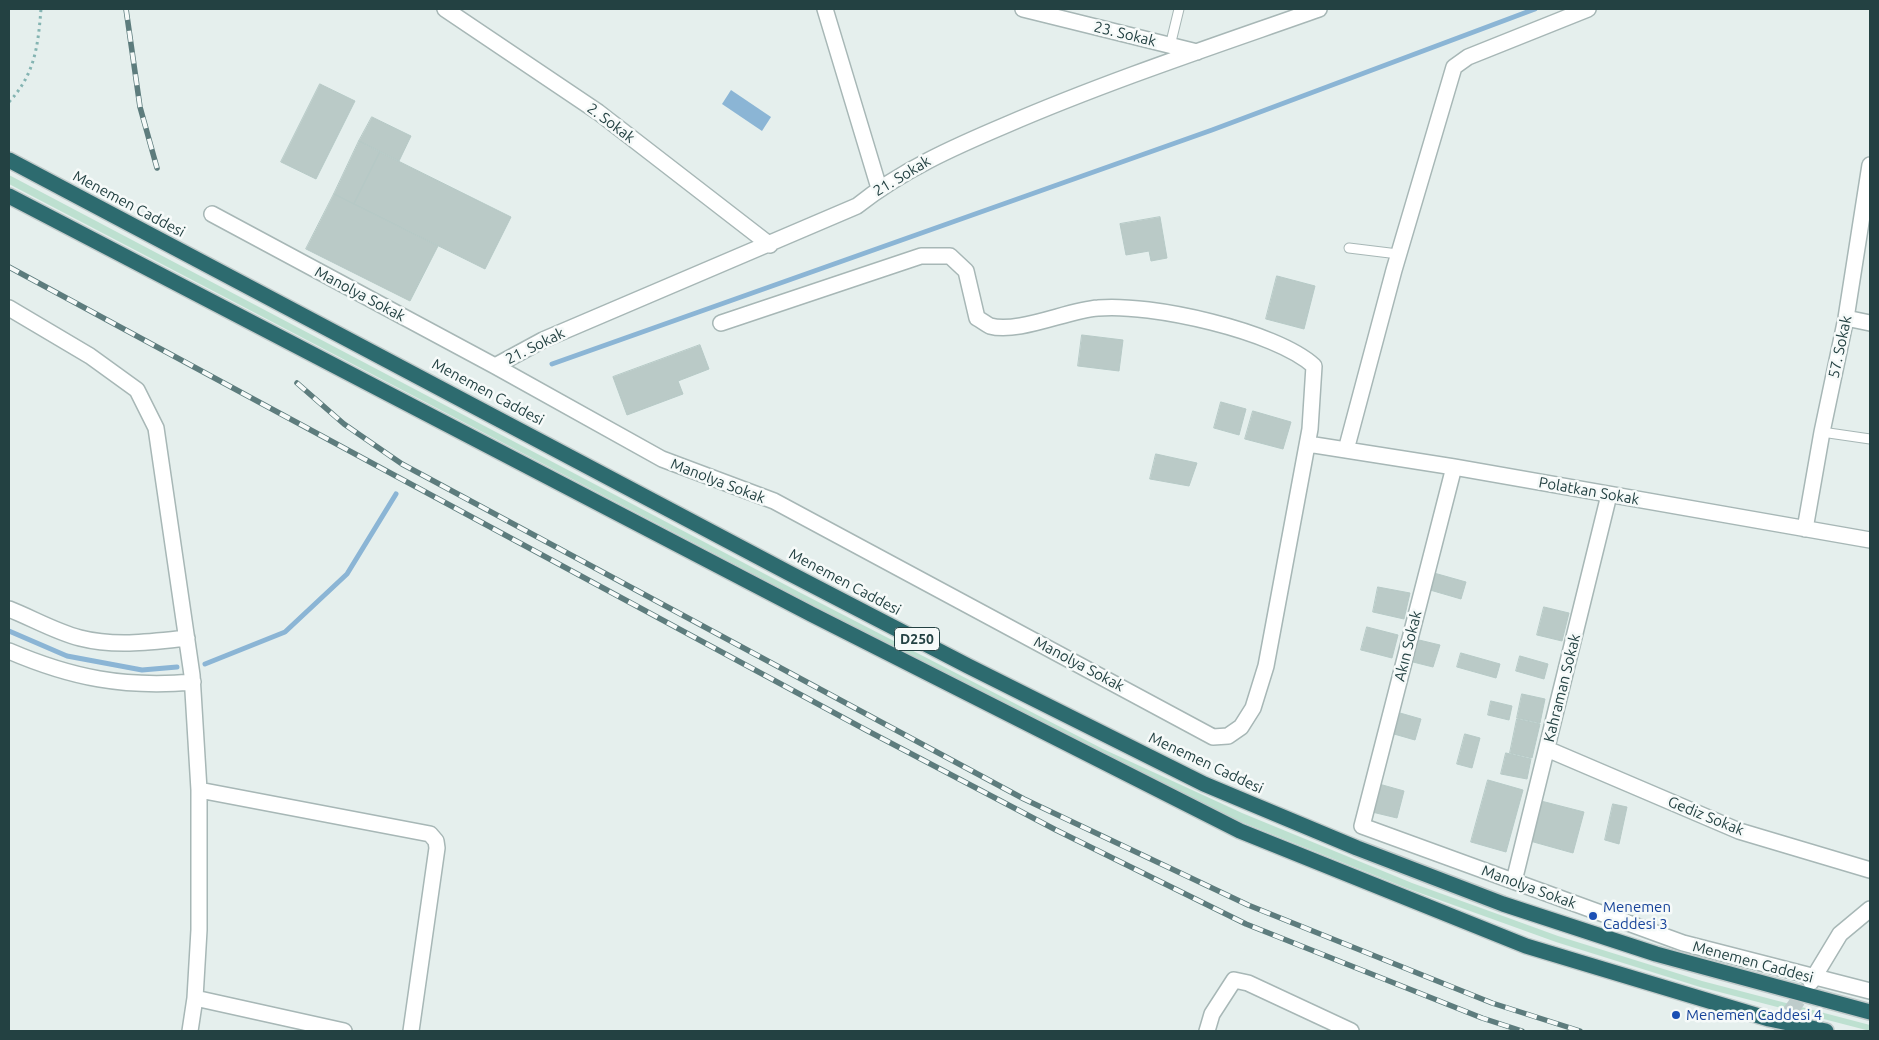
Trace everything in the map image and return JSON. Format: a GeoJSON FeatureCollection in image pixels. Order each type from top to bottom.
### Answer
{"type":"FeatureCollection","features":[{"type":"Feature","properties":{"kind":"highway","name":"Menemen Caddesi"},"geometry":{"type":"LineString","coordinates":[[9,160],[968,666],[1204,784],[1357,848],[1503,904],[1656,954],[1870,1012]]}},
{"type":"Feature","properties":{"kind":"highway","name":"D250"},"geometry":{"type":"LineString","coordinates":[[9,196],[811,614],[1240,831],[1526,946],[1769,1019],[1826,1031]]}},
{"type":"Feature","properties":{"kind":"street","name":"2. Sokak"},"geometry":{"type":"LineString","coordinates":[[445,9],[598,112],[770,245]]}},
{"type":"Feature","properties":{"kind":"street"},"geometry":{"type":"LineString","coordinates":[[826,9],[879,188]]}},
{"type":"Feature","properties":{"kind":"street","name":"23. Sokak"},"geometry":{"type":"LineString","coordinates":[[1023,9],[1197,52]]}},
{"type":"Feature","properties":{"kind":"street","name":"21. Sokak"},"geometry":{"type":"LineString","coordinates":[[496,366],[543,340],[770,245],[857,206],[879,188],[941,153],[1057,103],[1319,9]]}},
{"type":"Feature","properties":{"kind":"street"},"geometry":{"type":"LineString","coordinates":[[1346,450],[1398,254],[1454,67],[1468,57],[1588,9]]}},
{"type":"Feature","properties":{"kind":"street","name":"57. Sokak"},"geometry":{"type":"LineString","coordinates":[[1805,529],[1822,432],[1846,318],[1870,165]]}},
{"type":"Feature","properties":{"kind":"street","name":"Manolya Sokak"},"geometry":{"type":"LineString","coordinates":[[212,214],[496,366],[662,459],[774,502],[1213,737],[1228,736],[1241,727],[1253,708],[1266,666],[1308,444]]}},
{"type":"Feature","properties":{"kind":"street"},"geometry":{"type":"LineString","coordinates":[[721,323],[922,256],[950,256],[966,271],[977,318],[990,326],[1009,327],[1098,308],[1158,310],[1270,340],[1302,355],[1314,366],[1308,444]]}},
{"type":"Feature","properties":{"kind":"street"},"geometry":{"type":"LineString","coordinates":[[9,308],[116,374],[137,390],[156,428],[193,682],[199,790],[199,930],[195,998],[190,1031]]}},
{"type":"Feature","properties":{"kind":"street"},"geometry":{"type":"LineString","coordinates":[[1846,318],[1870,322]]}},
{"type":"Feature","properties":{"kind":"street","name":"Polatkan Sokak"},"geometry":{"type":"LineString","coordinates":[[1308,444],[1454,467],[1870,540]]}},
{"type":"Feature","properties":{"kind":"street","name":"Akın Sokak"},"geometry":{"type":"LineString","coordinates":[[1362,826],[1454,467]]}},
{"type":"Feature","properties":{"kind":"street","name":"Kahraman Sokak"},"geometry":{"type":"LineString","coordinates":[[1514,881],[1609,495]]}},
{"type":"Feature","properties":{"kind":"street"},"geometry":{"type":"LineString","coordinates":[[9,608],[78,638],[97,642],[140,643],[187,638]]}},
{"type":"Feature","properties":{"kind":"street"},"geometry":{"type":"LineString","coordinates":[[9,651],[52,669],[105,680],[130,684],[193,682]]}},
{"type":"Feature","properties":{"kind":"street","name":"Gediz Sokak"},"geometry":{"type":"LineString","coordinates":[[1547,749],[1739,830],[1870,870]]}},
{"type":"Feature","properties":{"kind":"street"},"geometry":{"type":"LineString","coordinates":[[199,790],[430,834],[436,840],[437,848],[412,1031]]}},
{"type":"Feature","properties":{"kind":"street","name":"Manolya Sokak"},"geometry":{"type":"LineString","coordinates":[[1362,826],[1683,943],[1813,980],[1870,991]]}},
{"type":"Feature","properties":{"kind":"street"},"geometry":{"type":"LineString","coordinates":[[1813,980],[1840,934],[1870,909]]}},
{"type":"Feature","properties":{"kind":"street"},"geometry":{"type":"LineString","coordinates":[[1207,1031],[1212,1014],[1234,980],[1248,983],[1351,1031]]}},
{"type":"Feature","properties":{"kind":"street"},"geometry":{"type":"LineString","coordinates":[[195,998],[344,1031]]}},
{"type":"Feature","properties":{"kind":"lane"},"geometry":{"type":"LineString","coordinates":[[1170,46],[1179,9]]}},
{"type":"Feature","properties":{"kind":"lane"},"geometry":{"type":"LineString","coordinates":[[1349,248],[1398,254]]}},
{"type":"Feature","properties":{"kind":"lane"},"geometry":{"type":"LineString","coordinates":[[1822,432],[1870,439]]}},
{"type":"Feature","properties":{"kind":"path"},"geometry":{"type":"LineString","coordinates":[[9,102],[24,87],[38,48],[41,9]]}},
{"type":"Feature","properties":{"kind":"green space"},"geometry":{"type":"Polygon","coordinates":[[[9,175],[799,592],[1103,749],[1242,813],[1412,883],[1558,936],[1702,981],[1870,1025],[1870,1031],[1700,987],[1556,942],[1409,889],[1239,821],[1099,755],[9,184],[9,175]]]}},
{"type":"Feature","properties":{"kind":"water"},"geometry":{"type":"Polygon","coordinates":[[[731,90],[771,117],[762,131],[722,104],[731,90]]]}},
{"type":"Feature","properties":{"kind":"building"},"geometry":{"type":"Polygon","coordinates":[[[320,84],[355,101],[316,179],[281,162],[320,84]]]}},
{"type":"Feature","properties":{"kind":"building"},"geometry":{"type":"Polygon","coordinates":[[[372,117],[411,136],[399,161],[359,141],[372,117]]]}},
{"type":"Feature","properties":{"kind":"building"},"geometry":{"type":"Polygon","coordinates":[[[359,141],[380,152],[354,204],[334,194],[359,141]]]}},
{"type":"Feature","properties":{"kind":"building"},"geometry":{"type":"Polygon","coordinates":[[[380,152],[511,217],[485,269],[354,204],[380,152]]]}},
{"type":"Feature","properties":{"kind":"building"},"geometry":{"type":"Polygon","coordinates":[[[334,194],[438,246],[410,301],[306,249],[334,194]]]}},
{"type":"Feature","properties":{"kind":"building"},"geometry":{"type":"Polygon","coordinates":[[[1160,217],[1167,258],[1151,261],[1149,251],[1126,255],[1120,224],[1160,217]]]}},
{"type":"Feature","properties":{"kind":"building"},"geometry":{"type":"Polygon","coordinates":[[[1277,276],[1315,286],[1304,329],[1266,319],[1277,276]]]}},
{"type":"Feature","properties":{"kind":"building"},"geometry":{"type":"Polygon","coordinates":[[[1082,335],[1123,340],[1119,371],[1078,366],[1082,335]]]}},
{"type":"Feature","properties":{"kind":"building"},"geometry":{"type":"Polygon","coordinates":[[[700,345],[709,369],[678,381],[683,394],[627,415],[613,377],[700,345]]]}},
{"type":"Feature","properties":{"kind":"building"},"geometry":{"type":"Polygon","coordinates":[[[1221,402],[1246,409],[1239,435],[1214,428],[1221,402]]]}},
{"type":"Feature","properties":{"kind":"building"},"geometry":{"type":"Polygon","coordinates":[[[1253,411],[1291,422],[1283,449],[1245,439],[1253,411]]]}},
{"type":"Feature","properties":{"kind":"building"},"geometry":{"type":"Polygon","coordinates":[[[1156,454],[1197,463],[1189,486],[1150,479],[1156,454]]]}},
{"type":"Feature","properties":{"kind":"building"},"geometry":{"type":"Polygon","coordinates":[[[1434,573],[1466,582],[1461,599],[1430,590],[1434,573]]]}},
{"type":"Feature","properties":{"kind":"building"},"geometry":{"type":"Polygon","coordinates":[[[1378,587],[1410,593],[1404,619],[1373,612],[1378,587]]]}},
{"type":"Feature","properties":{"kind":"building"},"geometry":{"type":"Polygon","coordinates":[[[1544,607],[1569,613],[1562,641],[1537,635],[1544,607]]]}},
{"type":"Feature","properties":{"kind":"building"},"geometry":{"type":"Polygon","coordinates":[[[1367,627],[1398,635],[1392,658],[1361,650],[1367,627]]]}},
{"type":"Feature","properties":{"kind":"building"},"geometry":{"type":"Polygon","coordinates":[[[1419,640],[1440,645],[1433,667],[1413,662],[1419,640]]]}},
{"type":"Feature","properties":{"kind":"building"},"geometry":{"type":"Polygon","coordinates":[[[1461,653],[1500,664],[1496,678],[1457,667],[1461,653]]]}},
{"type":"Feature","properties":{"kind":"building"},"geometry":{"type":"Polygon","coordinates":[[[1520,656],[1548,664],[1544,679],[1516,671],[1520,656]]]}},
{"type":"Feature","properties":{"kind":"building"},"geometry":{"type":"Polygon","coordinates":[[[1522,694],[1545,699],[1540,723],[1517,718],[1522,694]]]}},
{"type":"Feature","properties":{"kind":"building"},"geometry":{"type":"Polygon","coordinates":[[[1491,701],[1512,706],[1509,720],[1488,715],[1491,701]]]}},
{"type":"Feature","properties":{"kind":"building"},"geometry":{"type":"Polygon","coordinates":[[[1400,713],[1421,719],[1415,740],[1394,734],[1400,713]]]}},
{"type":"Feature","properties":{"kind":"building"},"geometry":{"type":"Polygon","coordinates":[[[1517,719],[1540,724],[1532,758],[1510,753],[1517,719]]]}},
{"type":"Feature","properties":{"kind":"building"},"geometry":{"type":"Polygon","coordinates":[[[1465,734],[1480,738],[1472,768],[1457,764],[1465,734]]]}},
{"type":"Feature","properties":{"kind":"building"},"geometry":{"type":"Polygon","coordinates":[[[1506,753],[1531,759],[1527,779],[1501,774],[1506,753]]]}},
{"type":"Feature","properties":{"kind":"building"},"geometry":{"type":"Polygon","coordinates":[[[1488,780],[1523,790],[1506,852],[1471,842],[1488,780]]]}},
{"type":"Feature","properties":{"kind":"building"},"geometry":{"type":"Polygon","coordinates":[[[1379,784],[1404,791],[1397,818],[1372,812],[1379,784]]]}},
{"type":"Feature","properties":{"kind":"building"},"geometry":{"type":"Polygon","coordinates":[[[1541,801],[1584,812],[1573,853],[1530,841],[1541,801]]]}},
{"type":"Feature","properties":{"kind":"building"},"geometry":{"type":"Polygon","coordinates":[[[1613,804],[1627,807],[1619,844],[1605,840],[1613,804]]]}},
{"type":"Feature","properties":{"kind":"waterway"},"geometry":{"type":"LineString","coordinates":[[552,364],[1212,130],[1535,9]]}},
{"type":"Feature","properties":{"kind":"waterway"},"geometry":{"type":"LineString","coordinates":[[205,664],[285,632],[347,574],[396,494]]}},
{"type":"Feature","properties":{"kind":"waterway"},"geometry":{"type":"LineString","coordinates":[[9,631],[67,656],[142,670],[177,667]]}},
{"type":"Feature","properties":{"kind":"tunnel"},"geometry":{"type":"LineString","coordinates":[[1776,1031],[1810,984]]}},
{"type":"Feature","properties":{"kind":"railway"},"geometry":{"type":"LineString","coordinates":[[126,9],[140,107],[157,168]]}},
{"type":"Feature","properties":{"kind":"railway"},"geometry":{"type":"LineString","coordinates":[[9,267],[866,730],[1056,830],[1246,924],[1482,1018],[1522,1031]]}},
{"type":"Feature","properties":{"kind":"railway"},"geometry":{"type":"LineString","coordinates":[[297,383],[344,424],[402,464],[1024,799],[1248,905],[1492,1003],[1580,1031]]}},
{"type":"Feature","properties":{"kind":"place","name":"Menemen Caddesi 3"},"geometry":{"type":"Point","coordinates":[1593,916]}},
{"type":"Feature","properties":{"kind":"place","name":"Menemen Caddesi 4"},"geometry":{"type":"Point","coordinates":[1676,1015]}}]}
